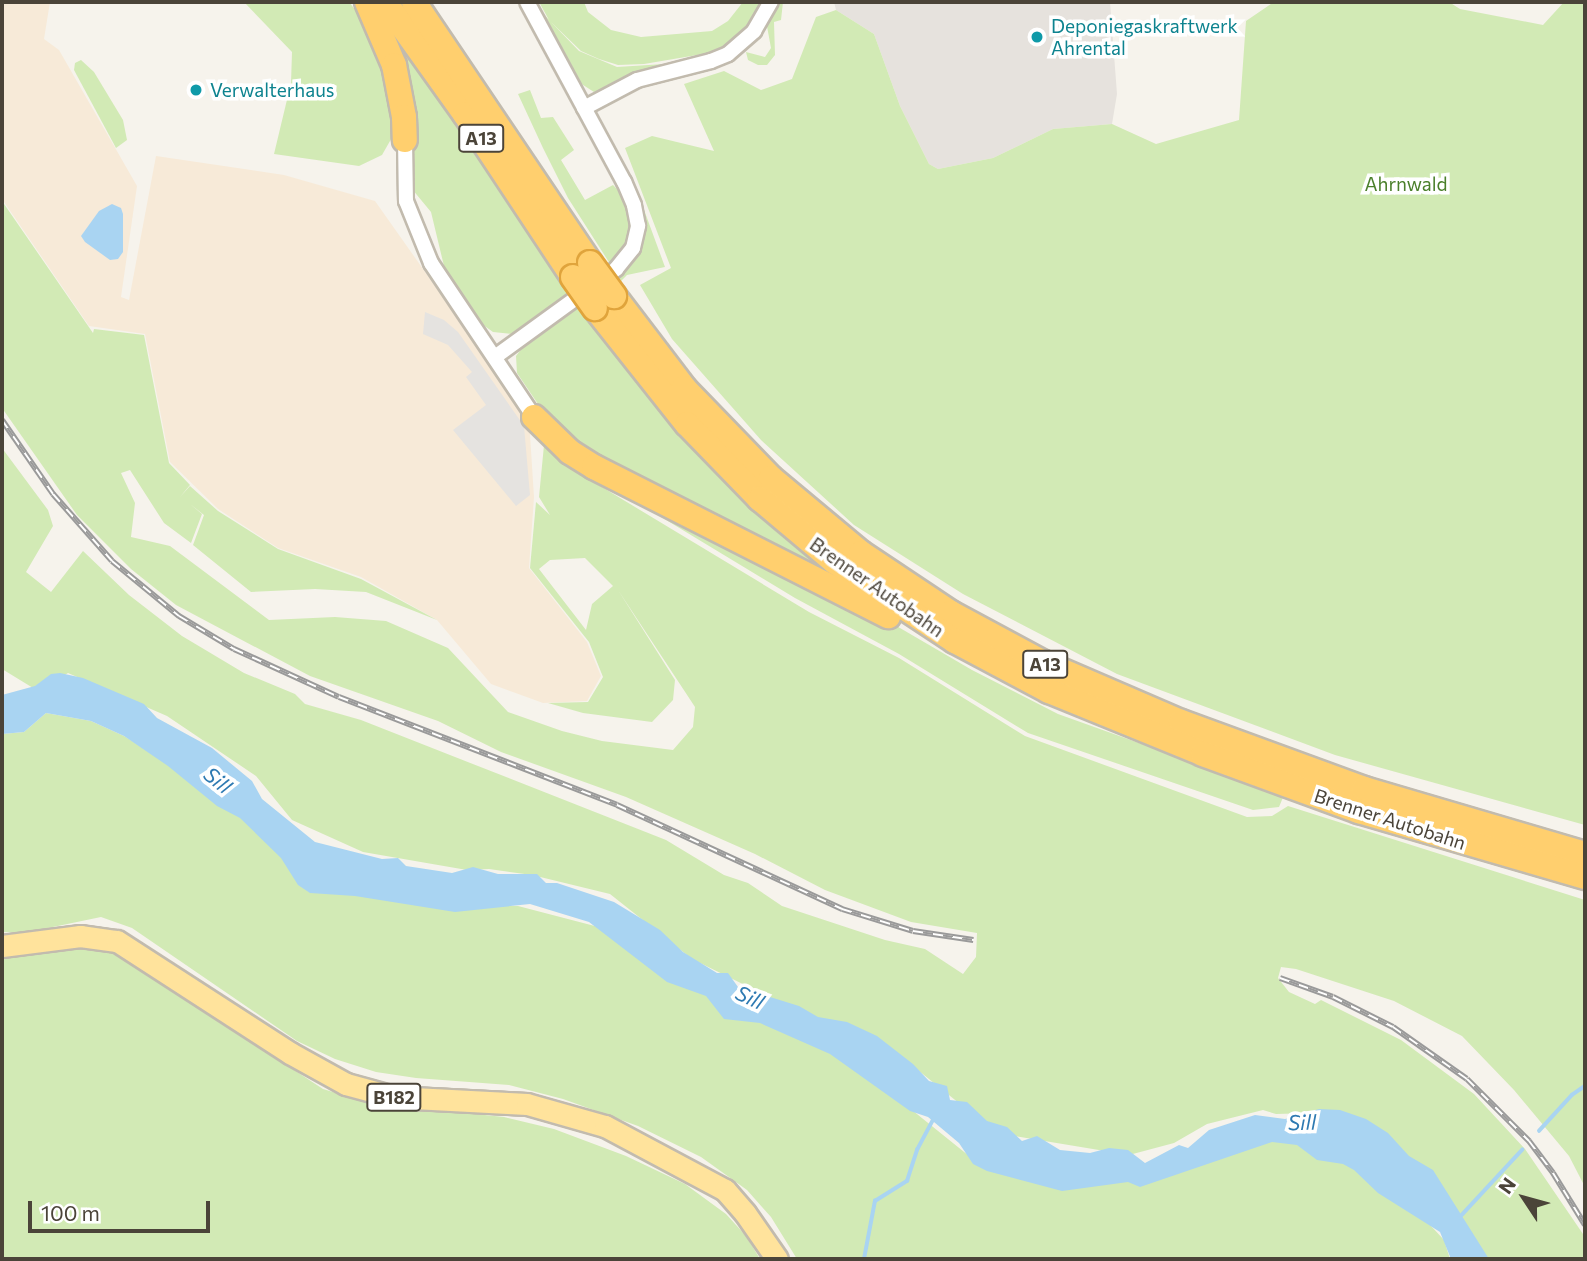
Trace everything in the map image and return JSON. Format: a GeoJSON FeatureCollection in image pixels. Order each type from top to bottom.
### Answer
{"type":"FeatureCollection","features":[{"type":"Feature","properties":{"kind":"highway"},"geometry":{"type":"LineString","coordinates":[[368,2],[394,65],[404,117],[405,140]]}},
{"type":"Feature","properties":{"kind":"highway","name":"Brenner Autobahn"},"geometry":{"type":"LineString","coordinates":[[385,2],[604,302],[687,424],[760,499],[835,562],[878,593],[982,656],[1049,691],[1272,780],[1406,826],[1585,877]]}},
{"type":"Feature","properties":{"kind":"highway","name":"Brenner Autobahn"},"geometry":{"type":"LineString","coordinates":[[416,4],[581,270]]}},
{"type":"Feature","properties":{"kind":"highway","name":"Brenner Autobahn"},"geometry":{"type":"LineString","coordinates":[[604,302],[771,478],[861,553],[961,619],[1044,663],[1181,722],[1406,803],[1585,854]]}},
{"type":"Feature","properties":{"kind":"highway"},"geometry":{"type":"LineString","coordinates":[[534,417],[570,452],[601,471],[921,632],[982,656]]}},
{"type":"Feature","properties":{"kind":"main road","name":"B182"},"geometry":{"type":"LineString","coordinates":[[2,946],[80,936],[117,941],[290,1053],[346,1084],[394,1097],[527,1104],[605,1126],[725,1191],[745,1213],[777,1259]]}},
{"type":"Feature","properties":{"kind":"street"},"geometry":{"type":"LineString","coordinates":[[495,356],[616,269],[633,248],[638,226],[634,205],[527,2]]}},
{"type":"Feature","properties":{"kind":"street"},"geometry":{"type":"LineString","coordinates":[[584,108],[637,80],[711,61],[727,54],[754,31],[771,2]]}},
{"type":"Feature","properties":{"kind":"street"},"geometry":{"type":"LineString","coordinates":[[405,140],[406,201],[437,275],[495,356],[534,417]]}},
{"type":"Feature","properties":{"kind":"shaded area"},"geometry":{"type":"Polygon","coordinates":[[[2,2],[50,2],[44,39],[59,50],[137,186],[121,297],[129,300],[156,156],[284,175],[375,201],[529,419],[534,497],[529,568],[587,642],[601,676],[587,701],[543,703],[491,684],[437,620],[361,577],[278,548],[218,509],[170,462],[145,334],[89,326],[2,199],[2,2]]]}},
{"type":"Feature","properties":{"kind":"shaded area"},"geometry":{"type":"Polygon","coordinates":[[[834,2],[1110,2],[1117,94],[1112,124],[1053,129],[993,158],[938,169],[929,164],[900,106],[874,34],[836,10],[834,2]]]}},
{"type":"Feature","properties":{"kind":"shaded area"},"geometry":{"type":"Polygon","coordinates":[[[425,312],[444,320],[458,332],[524,426],[530,495],[516,506],[453,430],[486,405],[466,377],[472,372],[448,345],[423,334],[425,312]]]}},
{"type":"Feature","properties":{"kind":"green space"},"geometry":{"type":"Polygon","coordinates":[[[244,2],[349,2],[387,50],[398,127],[382,155],[359,166],[274,154],[291,83],[292,52],[244,2]]]}},
{"type":"Feature","properties":{"kind":"green space"},"geometry":{"type":"Polygon","coordinates":[[[539,2],[584,2],[588,12],[611,30],[641,37],[712,31],[728,21],[743,2],[761,2],[752,20],[730,43],[709,53],[644,64],[618,65],[581,51],[551,22],[579,51],[617,67],[680,63],[594,92],[580,83],[568,65],[542,16],[544,14],[549,20],[539,2]]]}},
{"type":"Feature","properties":{"kind":"green space"},"geometry":{"type":"Polygon","coordinates":[[[776,2],[783,2],[781,20],[774,22],[775,55],[767,65],[758,65],[748,60],[746,52],[765,57],[771,48],[766,21],[776,2]]]}},
{"type":"Feature","properties":{"kind":"green space","name":"Ahrnwald"},"geometry":{"type":"Polygon","coordinates":[[[1274,2],[1449,2],[1460,9],[1543,25],[1564,2],[1585,2],[1585,825],[1335,755],[1117,674],[963,594],[854,525],[761,440],[672,339],[640,285],[671,268],[625,148],[652,136],[714,151],[684,84],[724,71],[761,90],[792,79],[816,17],[836,10],[874,34],[900,106],[929,164],[938,169],[993,158],[1053,129],[1112,124],[1156,144],[1239,120],[1246,21],[1274,2]]]}},
{"type":"Feature","properties":{"kind":"green space"},"geometry":{"type":"Polygon","coordinates":[[[414,55],[553,265],[569,295],[512,334],[493,332],[479,322],[452,285],[444,266],[431,212],[412,189],[410,116],[399,63],[414,55]]]}},
{"type":"Feature","properties":{"kind":"green space"},"geometry":{"type":"Polygon","coordinates":[[[81,60],[94,72],[123,120],[127,140],[116,148],[74,70],[75,63],[81,60]]]}},
{"type":"Feature","properties":{"kind":"green space"},"geometry":{"type":"Polygon","coordinates":[[[530,90],[541,118],[553,117],[574,150],[561,160],[585,200],[613,185],[623,195],[636,188],[665,267],[627,275],[621,281],[568,198],[543,148],[518,94],[530,90]]]}},
{"type":"Feature","properties":{"kind":"green space"},"geometry":{"type":"Polygon","coordinates":[[[2,201],[93,333],[94,329],[144,335],[169,463],[190,485],[180,497],[190,486],[218,511],[278,549],[361,579],[437,620],[366,592],[315,589],[251,592],[193,545],[204,515],[190,504],[202,514],[191,543],[164,523],[130,470],[121,473],[135,503],[131,537],[170,546],[269,620],[335,617],[386,621],[448,648],[508,712],[562,731],[602,741],[673,750],[693,727],[695,707],[618,590],[675,680],[673,700],[652,722],[583,713],[548,703],[588,702],[603,677],[589,642],[530,568],[536,502],[550,515],[539,497],[544,445],[587,478],[809,612],[899,658],[1025,736],[1247,817],[1272,816],[1288,806],[1585,900],[1585,1187],[1569,1156],[1514,1090],[1462,1036],[1394,1001],[1296,969],[1281,967],[1278,978],[1289,992],[1315,1004],[1321,1000],[1401,1040],[1474,1094],[1525,1149],[1583,1234],[1585,1259],[1486,1259],[1311,1113],[1276,1114],[1263,1110],[1207,1124],[1174,1143],[1129,1155],[1008,1135],[985,1124],[919,1071],[692,959],[610,894],[532,875],[489,869],[467,870],[363,852],[292,820],[256,776],[167,716],[68,673],[38,691],[2,669],[2,448],[48,510],[53,526],[26,572],[51,592],[83,551],[129,595],[182,636],[244,673],[295,694],[305,704],[361,720],[666,840],[724,875],[748,883],[782,906],[885,940],[925,949],[963,974],[976,957],[977,933],[911,922],[825,890],[755,854],[626,797],[501,752],[438,721],[310,676],[176,605],[131,569],[77,515],[2,408],[2,201]],[[585,558],[550,560],[539,569],[586,630],[592,604],[613,586],[585,558]]]}},
{"type":"Feature","properties":{"kind":"green space"},"geometry":{"type":"Polygon","coordinates":[[[578,303],[888,621],[972,670],[1058,714],[1284,795],[1279,807],[1253,810],[1028,733],[899,654],[795,598],[562,457],[539,414],[538,404],[517,373],[516,356],[525,344],[578,303]]]}},
{"type":"Feature","properties":{"kind":"green space"},"geometry":{"type":"Polygon","coordinates":[[[46,713],[91,721],[124,736],[236,806],[341,886],[434,906],[518,906],[610,930],[866,1073],[984,1168],[1083,1182],[1267,1137],[1314,1146],[1395,1187],[1444,1240],[1450,1259],[797,1259],[771,1217],[747,1190],[701,1157],[638,1126],[563,1099],[509,1085],[416,1078],[376,1072],[335,1059],[297,1041],[132,928],[101,917],[24,933],[2,932],[2,734],[24,732],[46,713]]]}},
{"type":"Feature","properties":{"kind":"green space"},"geometry":{"type":"Polygon","coordinates":[[[84,944],[104,945],[323,1089],[369,1103],[504,1117],[554,1129],[626,1156],[685,1184],[726,1214],[746,1236],[760,1259],[2,1259],[2,955],[84,944]]]}},
{"type":"Feature","properties":{"kind":"water"},"geometry":{"type":"Polygon","coordinates":[[[112,204],[121,208],[123,214],[123,252],[118,259],[110,260],[81,236],[99,211],[112,204]]]}},
{"type":"Feature","properties":{"kind":"water","name":"Sill"},"geometry":{"type":"Polygon","coordinates":[[[60,673],[83,678],[144,704],[157,718],[212,748],[252,781],[262,799],[315,842],[382,859],[398,858],[406,866],[452,873],[473,867],[498,874],[537,874],[546,883],[557,883],[614,902],[660,930],[683,952],[717,973],[728,973],[738,987],[799,1006],[818,1017],[847,1022],[877,1036],[913,1064],[929,1081],[947,1086],[950,1100],[967,1102],[987,1121],[1007,1127],[1022,1141],[1037,1136],[1060,1150],[1090,1153],[1109,1148],[1128,1150],[1145,1163],[1179,1145],[1188,1148],[1209,1130],[1255,1115],[1285,1119],[1319,1109],[1340,1110],[1366,1119],[1388,1133],[1409,1156],[1433,1170],[1489,1259],[1451,1259],[1440,1232],[1378,1193],[1354,1170],[1343,1164],[1317,1160],[1297,1145],[1272,1142],[1140,1187],[1128,1182],[1062,1191],[987,1171],[973,1164],[959,1143],[928,1117],[910,1111],[830,1054],[760,1023],[724,1019],[706,996],[667,982],[589,922],[530,904],[455,912],[355,896],[310,893],[298,885],[281,858],[240,818],[217,806],[168,766],[124,736],[91,721],[46,713],[24,732],[2,734],[2,695],[35,686],[51,674],[60,673]]]}},
{"type":"Feature","properties":{"kind":"waterway"},"geometry":{"type":"LineString","coordinates":[[1539,1131],[1572,1095],[1585,1086]]}},
{"type":"Feature","properties":{"kind":"waterway"},"geometry":{"type":"LineString","coordinates":[[864,1259],[875,1201],[907,1181],[917,1150],[934,1118]]}},
{"type":"Feature","properties":{"kind":"waterway"},"geometry":{"type":"LineString","coordinates":[[1459,1218],[1522,1150]]}},
{"type":"Feature","properties":{"kind":"railway"},"geometry":{"type":"LineString","coordinates":[[2,420],[53,494],[112,561],[179,616],[234,649],[339,697],[617,805],[842,909],[913,931],[973,940]]}},
{"type":"Feature","properties":{"kind":"railway"},"geometry":{"type":"LineString","coordinates":[[1280,978],[1333,997],[1393,1027],[1467,1079],[1529,1141],[1553,1173],[1585,1225]]}},
{"type":"Feature","properties":{"kind":"place","name":"Deponiegaskraftwerk Ahrental"},"geometry":{"type":"Point","coordinates":[1037,37]}},
{"type":"Feature","properties":{"kind":"place","name":"Verwalterhaus"},"geometry":{"type":"Point","coordinates":[196,90]}}]}
